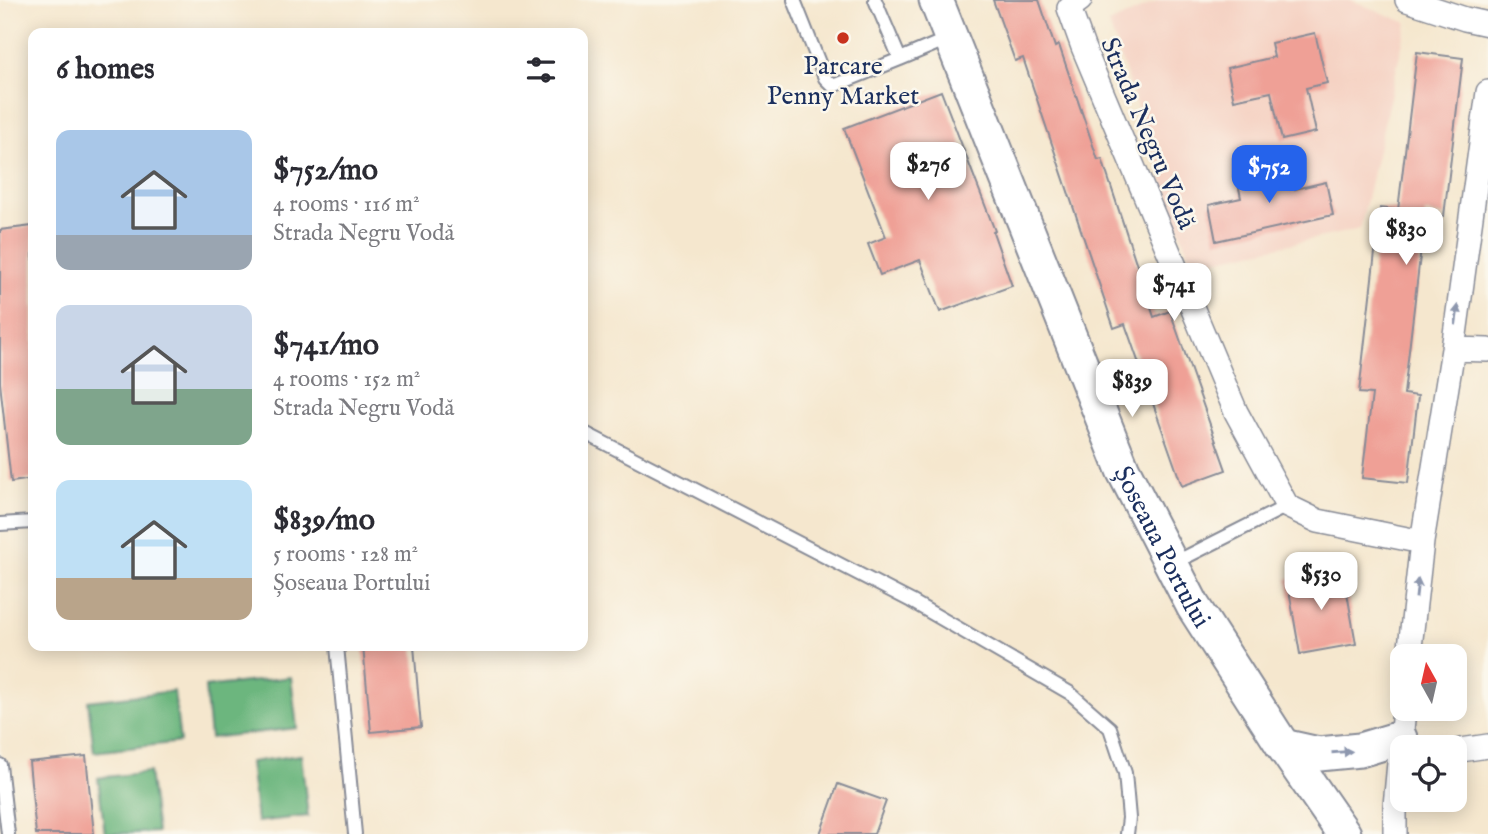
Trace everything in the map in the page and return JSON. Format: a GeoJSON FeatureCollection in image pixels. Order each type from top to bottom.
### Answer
{"type":"FeatureCollection","features":[{"type":"Feature","properties":{"kind":"street","name":"Șoseaua Portului"},"geometry":{"type":"LineString","coordinates":[[936,0],[1123,470],[1193,606],[1283,746],[1344,834]]}},
{"type":"Feature","properties":{"kind":"street"},"geometry":{"type":"LineString","coordinates":[[1407,0],[1488,24]]}},
{"type":"Feature","properties":{"kind":"street","name":"Strada Negru Vodă"},"geometry":{"type":"LineString","coordinates":[[1072,3],[1083,47],[1236,412],[1287,506]]}},
{"type":"Feature","properties":{"kind":"street"},"geometry":{"type":"LineString","coordinates":[[1410,644],[1422,541],[1453,349],[1488,92]]}},
{"type":"Feature","properties":{"kind":"street"},"geometry":{"type":"LineString","coordinates":[[1453,349],[1488,350]]}},
{"type":"Feature","properties":{"kind":"street"},"geometry":{"type":"LineString","coordinates":[[1287,506],[1318,521],[1422,541]]}},
{"type":"Feature","properties":{"kind":"street"},"geometry":{"type":"LineString","coordinates":[[1283,746],[1319,754],[1390,743]]}},
{"type":"Feature","properties":{"kind":"street"},"geometry":{"type":"LineString","coordinates":[[1467,749],[1488,746]]}},
{"type":"Feature","properties":{"kind":"street"},"geometry":{"type":"LineString","coordinates":[[1395,834],[1396,812]]}},
{"type":"Feature","properties":{"kind":"lane"},"geometry":{"type":"LineString","coordinates":[[794,0],[825,78],[833,86],[951,37]]}},
{"type":"Feature","properties":{"kind":"lane"},"geometry":{"type":"LineString","coordinates":[[875,0],[900,59]]}},
{"type":"Feature","properties":{"kind":"lane"},"geometry":{"type":"LineString","coordinates":[[588,435],[911,601],[1070,692],[1110,728],[1125,773],[1129,818],[1127,834]]}},
{"type":"Feature","properties":{"kind":"lane"},"geometry":{"type":"LineString","coordinates":[[1172,564],[1287,506]]}},
{"type":"Feature","properties":{"kind":"lane"},"geometry":{"type":"LineString","coordinates":[[0,524],[28,522]]}},
{"type":"Feature","properties":{"kind":"lane"},"geometry":{"type":"LineString","coordinates":[[337,651],[355,834]]}},
{"type":"Feature","properties":{"kind":"lane"},"geometry":{"type":"LineString","coordinates":[[0,765],[8,834]]}},
{"type":"Feature","properties":{"kind":"shaded area"},"geometry":{"type":"Polygon","coordinates":[[[1159,0],[1351,0],[1407,23],[1360,229],[1192,265],[1109,24],[1159,0]]]}},
{"type":"Feature","properties":{"kind":"green space"},"geometry":{"type":"Polygon","coordinates":[[[291,677],[297,728],[210,738],[205,687],[291,677]]]}},
{"type":"Feature","properties":{"kind":"green space"},"geometry":{"type":"Polygon","coordinates":[[[174,691],[180,742],[94,752],[88,701],[174,691]]]}},
{"type":"Feature","properties":{"kind":"green space"},"geometry":{"type":"Polygon","coordinates":[[[301,755],[308,816],[257,822],[250,762],[301,755]]]}},
{"type":"Feature","properties":{"kind":"green space"},"geometry":{"type":"Polygon","coordinates":[[[149,772],[157,832],[105,834],[98,778],[149,772]]]}},
{"type":"Feature","properties":{"kind":"building"},"geometry":{"type":"Polygon","coordinates":[[[993,0],[1039,0],[1055,47],[1059,45],[1098,160],[1102,159],[1154,317],[1170,311],[1226,470],[1182,486],[1125,324],[1114,328],[1023,58],[1015,61],[993,0]]]}},
{"type":"Feature","properties":{"kind":"building"},"geometry":{"type":"Polygon","coordinates":[[[1315,33],[1327,83],[1306,88],[1316,132],[1282,140],[1271,92],[1234,100],[1227,68],[1274,57],[1271,43],[1315,33]]]}},
{"type":"Feature","properties":{"kind":"building"},"geometry":{"type":"Polygon","coordinates":[[[1417,52],[1463,58],[1444,216],[1425,213],[1404,394],[1418,396],[1408,483],[1362,478],[1372,394],[1359,393],[1380,208],[1398,210],[1417,52]]]}},
{"type":"Feature","properties":{"kind":"building"},"geometry":{"type":"Polygon","coordinates":[[[941,91],[995,231],[993,232],[1012,286],[940,312],[920,260],[880,275],[868,244],[886,237],[844,128],[941,91]]]}},
{"type":"Feature","properties":{"kind":"building"},"geometry":{"type":"Polygon","coordinates":[[[1290,167],[1295,189],[1326,182],[1333,215],[1216,241],[1209,205],[1241,198],[1237,178],[1290,167]]]}},
{"type":"Feature","properties":{"kind":"building"},"geometry":{"type":"Polygon","coordinates":[[[28,227],[28,480],[11,482],[0,383],[0,230],[28,227]]]}},
{"type":"Feature","properties":{"kind":"building"},"geometry":{"type":"Polygon","coordinates":[[[1343,570],[1356,644],[1300,654],[1287,579],[1343,570]]]}},
{"type":"Feature","properties":{"kind":"building"},"geometry":{"type":"Polygon","coordinates":[[[363,651],[414,651],[421,727],[371,732],[363,651]]]}},
{"type":"Feature","properties":{"kind":"building"},"geometry":{"type":"Polygon","coordinates":[[[86,756],[94,834],[36,834],[29,762],[86,756]]]}},
{"type":"Feature","properties":{"kind":"building"},"geometry":{"type":"Polygon","coordinates":[[[838,784],[886,801],[874,834],[820,834],[838,784]]]}},
{"type":"Feature","properties":{"kind":"place","name":"Parcare Penny Market"},"geometry":{"type":"Point","coordinates":[843,38]}}]}
